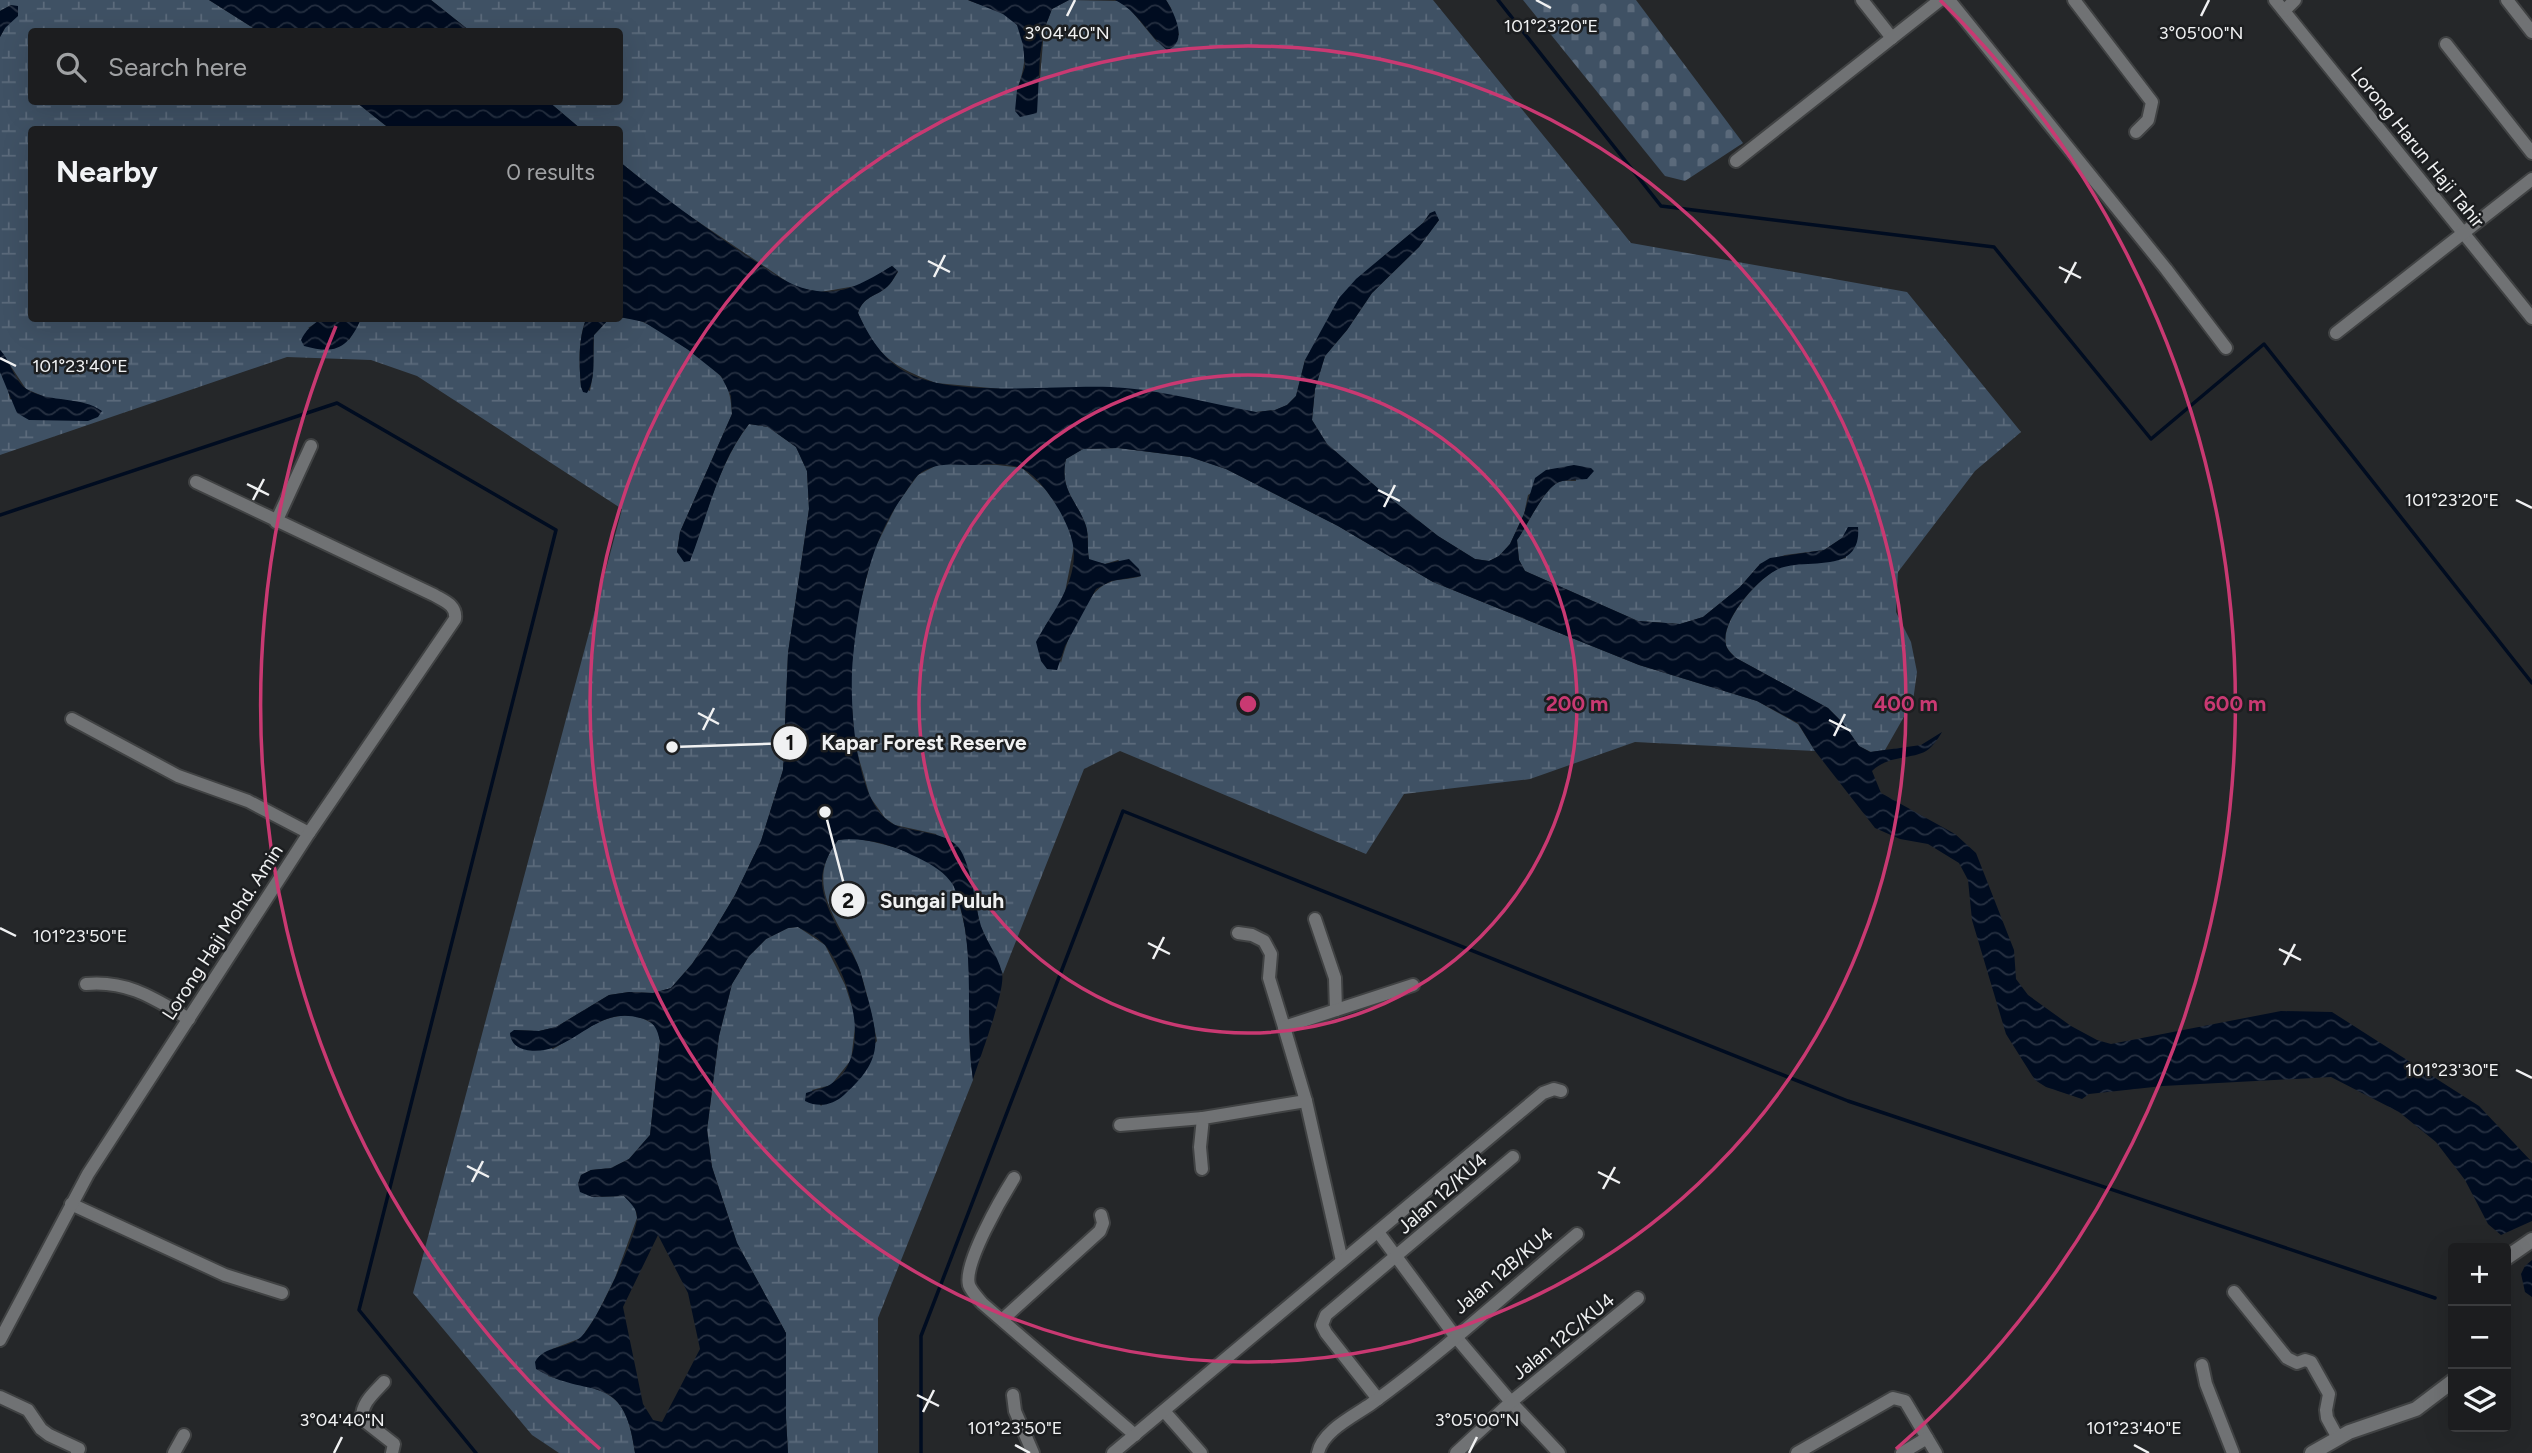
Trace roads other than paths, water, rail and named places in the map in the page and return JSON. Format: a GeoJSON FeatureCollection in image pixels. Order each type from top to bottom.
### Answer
{"type":"FeatureCollection","features":[{"type":"Feature","properties":{"kind":"street"},"geometry":{"type":"LineString","coordinates":[[1862,0],[1892,38]]}},
{"type":"Feature","properties":{"kind":"street"},"geometry":{"type":"LineString","coordinates":[[1736,161],[1940,0]]}},
{"type":"Feature","properties":{"kind":"street"},"geometry":{"type":"LineString","coordinates":[[1949,0],[2166,268],[2226,348]]}},
{"type":"Feature","properties":{"kind":"street"},"geometry":{"type":"LineString","coordinates":[[2074,0],[2152,102],[2148,120],[2136,131]]}},
{"type":"Feature","properties":{"kind":"street","name":"Lorong Harun Haji Tahir"},"geometry":{"type":"LineString","coordinates":[[2275,0],[2532,318]]}},
{"type":"Feature","properties":{"kind":"street"},"geometry":{"type":"LineString","coordinates":[[2284,11],[2295,0]]}},
{"type":"Feature","properties":{"kind":"street"},"geometry":{"type":"LineString","coordinates":[[2507,0],[2532,32]]}},
{"type":"Feature","properties":{"kind":"street"},"geometry":{"type":"LineString","coordinates":[[2446,44],[2532,153]]}},
{"type":"Feature","properties":{"kind":"street"},"geometry":{"type":"LineString","coordinates":[[2336,333],[2532,179]]}},
{"type":"Feature","properties":{"kind":"street"},"geometry":{"type":"LineString","coordinates":[[276,522],[311,446]]}},
{"type":"Feature","properties":{"kind":"street","name":"Lorong Haji Mohd. Amin"},"geometry":{"type":"LineString","coordinates":[[0,1339],[71,1204],[309,833],[455,619],[456,612],[452,606],[399,577],[276,522],[196,482]]}},
{"type":"Feature","properties":{"kind":"street"},"geometry":{"type":"LineString","coordinates":[[72,719],[178,776],[248,801],[309,833]]}},
{"type":"Feature","properties":{"kind":"street"},"geometry":{"type":"LineString","coordinates":[[1315,919],[1335,978],[1336,1010]]}},
{"type":"Feature","properties":{"kind":"street"},"geometry":{"type":"LineString","coordinates":[[1238,933],[1252,935],[1264,942],[1271,954],[1269,978],[1306,1101],[1342,1261]]}},
{"type":"Feature","properties":{"kind":"street"},"geometry":{"type":"LineString","coordinates":[[86,984],[119,984],[150,996],[189,1018]]}},
{"type":"Feature","properties":{"kind":"street"},"geometry":{"type":"LineString","coordinates":[[1284,1027],[1413,985]]}},
{"type":"Feature","properties":{"kind":"street"},"geometry":{"type":"LineString","coordinates":[[1113,1453],[1543,1093],[1553,1089],[1561,1091]]}},
{"type":"Feature","properties":{"kind":"street"},"geometry":{"type":"LineString","coordinates":[[1120,1125],[1203,1118],[1306,1101]]}},
{"type":"Feature","properties":{"kind":"street"},"geometry":{"type":"LineString","coordinates":[[1202,1169],[1200,1147],[1203,1118]]}},
{"type":"Feature","properties":{"kind":"street","name":"Jalan 12/KU4"},"geometry":{"type":"LineString","coordinates":[[1378,1399],[1326,1334],[1322,1325],[1326,1315],[1513,1157]]}},
{"type":"Feature","properties":{"kind":"street"},"geometry":{"type":"LineString","coordinates":[[1013,1178],[990,1217],[969,1272],[969,1285],[982,1303],[1135,1435]]}},
{"type":"Feature","properties":{"kind":"street"},"geometry":{"type":"LineString","coordinates":[[71,1204],[225,1275],[282,1293]]}},
{"type":"Feature","properties":{"kind":"street"},"geometry":{"type":"LineString","coordinates":[[1003,1319],[1100,1231],[1103,1223],[1101,1215]]}},
{"type":"Feature","properties":{"kind":"street"},"geometry":{"type":"LineString","coordinates":[[1378,1232],[1455,1336],[1559,1453]]}},
{"type":"Feature","properties":{"kind":"street","name":"Jalan 12B/KU4"},"geometry":{"type":"LineString","coordinates":[[1318,1453],[1324,1437],[1378,1399],[1577,1234]]}},
{"type":"Feature","properties":{"kind":"street"},"geometry":{"type":"LineString","coordinates":[[2511,1255],[2532,1240]]}},
{"type":"Feature","properties":{"kind":"street"},"geometry":{"type":"LineString","coordinates":[[2234,1293],[2287,1358],[2297,1363],[2305,1360],[2311,1362],[2329,1394],[2327,1418],[2338,1438]]}},
{"type":"Feature","properties":{"kind":"street","name":"Jalan 12C/KU4"},"geometry":{"type":"LineString","coordinates":[[1456,1453],[1511,1402],[1638,1298]]}},
{"type":"Feature","properties":{"kind":"street"},"geometry":{"type":"LineString","coordinates":[[2202,1365],[2206,1384],[2233,1453]]}},
{"type":"Feature","properties":{"kind":"street"},"geometry":{"type":"LineString","coordinates":[[384,1382],[367,1400],[362,1419],[388,1437],[394,1444],[392,1453]]}},
{"type":"Feature","properties":{"kind":"street"},"geometry":{"type":"LineString","coordinates":[[2312,1453],[2338,1438],[2416,1409],[2448,1385]]}},
{"type":"Feature","properties":{"kind":"street"},"geometry":{"type":"LineString","coordinates":[[1013,1395],[1015,1411],[1032,1453]]}},
{"type":"Feature","properties":{"kind":"street"},"geometry":{"type":"LineString","coordinates":[[0,1397],[27,1410],[41,1429],[79,1449],[77,1453]]}},
{"type":"Feature","properties":{"kind":"street"},"geometry":{"type":"LineString","coordinates":[[1797,1453],[1893,1398],[1905,1401],[1936,1453]]}},
{"type":"Feature","properties":{"kind":"street"},"geometry":{"type":"LineString","coordinates":[[1164,1411],[1201,1453]]}},
{"type":"Feature","properties":{"kind":"street"},"geometry":{"type":"LineString","coordinates":[[174,1453],[184,1435]]}},
{"type":"Feature","properties":{"kind":"street"},"geometry":{"type":"LineString","coordinates":[[1902,1453],[1927,1438]]}},
{"type":"Feature","properties":{"kind":"water"},"geometry":{"type":"Polygon","coordinates":[[[209,0],[431,0],[466,28],[253,28],[209,0]]]}},
{"type":"Feature","properties":{"kind":"water"},"geometry":{"type":"Polygon","coordinates":[[[968,0],[1069,0],[1052,9],[1044,30],[1037,113],[1020,117],[1015,111],[1017,90],[1025,67],[1023,45],[1017,25],[1003,14],[968,0]]]}},
{"type":"Feature","properties":{"kind":"water"},"geometry":{"type":"Polygon","coordinates":[[[1115,0],[1166,0],[1178,28],[1179,35],[1174,46],[1167,50],[1130,10],[1115,0]]]}},
{"type":"Feature","properties":{"kind":"water"},"geometry":{"type":"Polygon","coordinates":[[[11,5],[18,6],[18,16],[0,37],[0,11],[11,5]]]}},
{"type":"Feature","properties":{"kind":"water"},"geometry":{"type":"Polygon","coordinates":[[[360,105],[553,105],[577,126],[386,126],[360,105]]]}},
{"type":"Feature","properties":{"kind":"water"},"geometry":{"type":"Polygon","coordinates":[[[623,164],[717,235],[774,274],[799,287],[828,292],[847,289],[892,266],[898,271],[892,282],[865,301],[858,313],[870,336],[886,357],[899,368],[920,378],[947,385],[976,388],[1125,388],[1256,412],[1275,410],[1287,405],[1296,396],[1305,360],[1339,298],[1356,279],[1435,211],[1439,220],[1419,247],[1372,293],[1325,356],[1315,389],[1312,420],[1327,444],[1438,536],[1475,559],[1489,561],[1499,556],[1510,544],[1524,514],[1535,478],[1546,470],[1574,465],[1591,468],[1594,471],[1587,479],[1559,482],[1548,491],[1517,540],[1519,560],[1525,571],[1638,621],[1680,624],[1703,617],[1740,587],[1760,564],[1770,558],[1824,550],[1842,538],[1848,527],[1858,527],[1855,547],[1841,559],[1784,567],[1754,588],[1729,623],[1727,647],[1736,658],[1828,708],[1843,723],[1859,746],[1870,752],[1921,745],[1942,732],[1925,751],[1879,765],[1872,771],[1881,793],[1955,834],[1976,853],[2014,950],[2016,979],[2028,995],[2071,1026],[2111,1044],[2281,1011],[2332,1012],[2479,1106],[2532,1162],[2532,1221],[2501,1235],[2488,1224],[2465,1180],[2436,1142],[2399,1112],[2331,1077],[2163,1086],[2089,1094],[2082,1099],[2046,1087],[2035,1080],[2006,1034],[1972,920],[1968,880],[1959,863],[1928,844],[1900,839],[1875,828],[1815,751],[1798,723],[1757,701],[1639,665],[1433,582],[1338,526],[1226,469],[1190,457],[1118,448],[1083,449],[1066,459],[1065,479],[1086,526],[1089,559],[1105,564],[1129,559],[1139,569],[1141,576],[1111,581],[1096,589],[1065,646],[1057,670],[1047,669],[1041,661],[1036,642],[1063,596],[1074,559],[1071,536],[1061,513],[1038,480],[1021,468],[1001,464],[942,465],[923,471],[914,479],[883,530],[868,571],[853,657],[853,723],[862,774],[870,796],[881,814],[902,828],[946,838],[959,848],[963,855],[981,926],[1002,973],[1000,994],[991,1025],[973,1080],[967,946],[959,902],[951,882],[933,866],[895,848],[876,842],[838,840],[826,860],[822,884],[831,915],[859,967],[868,999],[875,1028],[871,1062],[856,1083],[835,1101],[821,1105],[805,1101],[806,1093],[828,1086],[844,1072],[852,1055],[854,1016],[843,976],[825,945],[798,927],[788,928],[766,939],[749,956],[732,984],[719,1036],[707,1130],[712,1167],[737,1243],[786,1333],[788,1453],[635,1453],[630,1426],[613,1398],[601,1391],[555,1378],[536,1369],[535,1362],[544,1353],[576,1341],[588,1329],[630,1244],[637,1219],[631,1204],[624,1196],[592,1197],[580,1192],[578,1184],[581,1175],[591,1170],[611,1168],[629,1159],[650,1135],[659,1036],[649,1021],[627,1016],[595,1024],[566,1042],[542,1050],[527,1050],[515,1045],[510,1033],[514,1030],[539,1031],[556,1027],[609,995],[653,993],[671,988],[692,964],[735,895],[761,841],[783,770],[788,653],[809,509],[807,471],[796,447],[768,427],[749,424],[721,472],[690,561],[684,562],[677,552],[680,532],[732,414],[731,396],[721,376],[687,349],[644,322],[623,318],[623,164]],[[658,1235],[623,1307],[643,1404],[653,1420],[662,1422],[700,1349],[688,1293],[658,1235]]]}},
{"type":"Feature","properties":{"kind":"water"},"geometry":{"type":"Polygon","coordinates":[[[317,322],[360,322],[346,343],[325,350],[304,346],[301,340],[317,322]]]}},
{"type":"Feature","properties":{"kind":"water"},"geometry":{"type":"Polygon","coordinates":[[[585,322],[606,322],[594,335],[593,373],[587,393],[583,392],[581,387],[582,335],[585,322]]]}},
{"type":"Feature","properties":{"kind":"water"},"geometry":{"type":"Polygon","coordinates":[[[0,350],[19,382],[28,390],[46,397],[85,403],[102,411],[98,417],[88,421],[29,420],[17,413],[0,372],[0,350]]]}},
{"type":"Feature","properties":{"kind":"water"},"geometry":{"type":"Polygon","coordinates":[[[2532,1260],[2532,1297],[2525,1292],[2521,1274],[2532,1260]]]}},
{"type":"Feature","properties":{"kind":"waterway"},"geometry":{"type":"LineString","coordinates":[[1498,0],[1661,206],[1994,247],[2151,439],[2264,344],[2532,683]]}},
{"type":"Feature","properties":{"kind":"waterway"},"geometry":{"type":"LineString","coordinates":[[0,515],[337,403],[556,530],[359,1310],[476,1453]]}},
{"type":"Feature","properties":{"kind":"waterway"},"geometry":{"type":"LineString","coordinates":[[921,1453],[921,1336],[1123,811],[1848,1101],[2435,1298]]}},
{"type":"Feature","properties":{"kind":"place","name":"Kapar Forest Reserve"},"geometry":{"type":"Point","coordinates":[672,747]}},
{"type":"Feature","properties":{"kind":"place","name":"Sungai Puluh"},"geometry":{"type":"Point","coordinates":[825,812]}}]}
